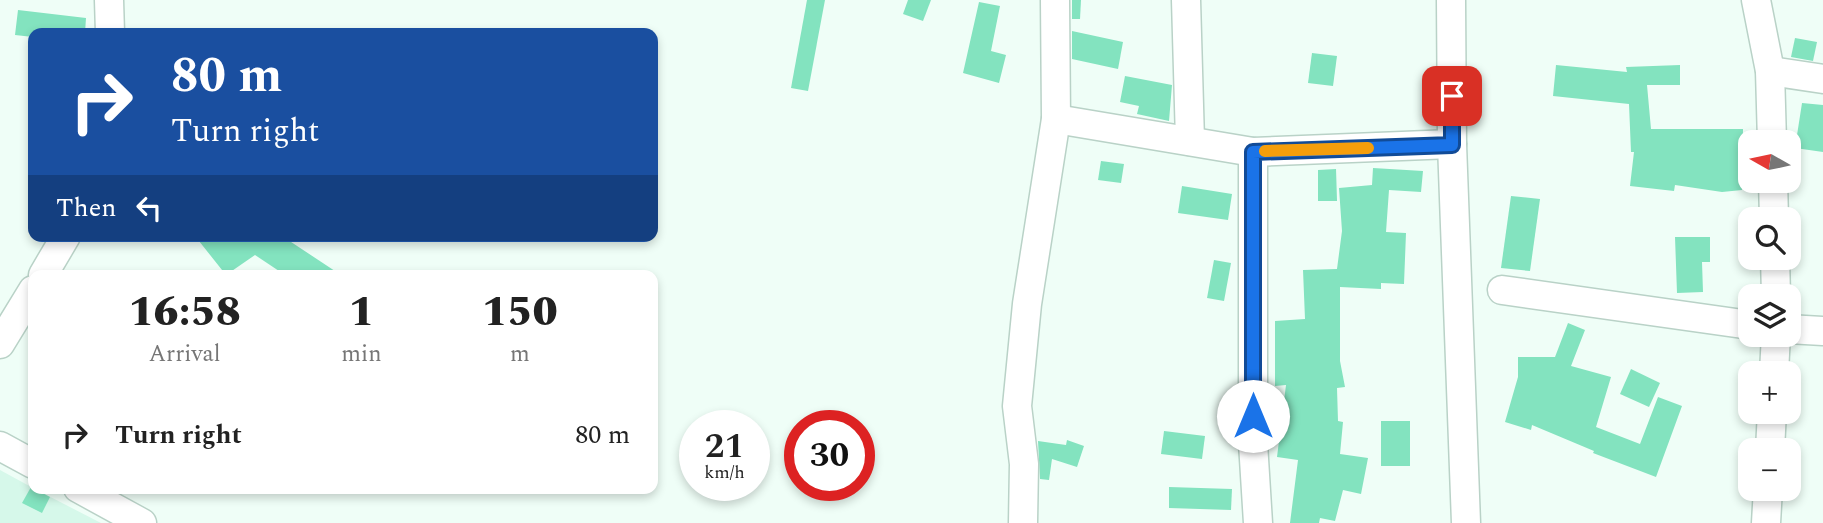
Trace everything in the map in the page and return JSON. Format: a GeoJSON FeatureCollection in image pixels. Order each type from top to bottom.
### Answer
{"type":"FeatureCollection","features":[{"type":"Feature","properties":{"kind":"street"},"geometry":{"type":"LineString","coordinates":[[109,0],[110,28]]}},
{"type":"Feature","properties":{"kind":"street"},"geometry":{"type":"LineString","coordinates":[[1023,523],[1024,464],[1017,406],[1019,370],[1056,120],[1055,0]]}},
{"type":"Feature","properties":{"kind":"street"},"geometry":{"type":"LineString","coordinates":[[1186,0],[1190,141]]}},
{"type":"Feature","properties":{"kind":"street"},"geometry":{"type":"LineString","coordinates":[[1451,0],[1452,145],[1466,523]]}},
{"type":"Feature","properties":{"kind":"street"},"geometry":{"type":"LineString","coordinates":[[1756,0],[1770,71],[1772,130]]}},
{"type":"Feature","properties":{"kind":"street"},"geometry":{"type":"LineString","coordinates":[[1770,71],[1823,79]]}},
{"type":"Feature","properties":{"kind":"street"},"geometry":{"type":"LineString","coordinates":[[1056,120],[1253,152],[1452,145]]}},
{"type":"Feature","properties":{"kind":"street"},"geometry":{"type":"LineString","coordinates":[[1253,152],[1253,443],[1258,523]]}},
{"type":"Feature","properties":{"kind":"street"},"geometry":{"type":"LineString","coordinates":[[46,270],[62,242]]}},
{"type":"Feature","properties":{"kind":"street"},"geometry":{"type":"LineString","coordinates":[[1502,290],[1738,323]]}},
{"type":"Feature","properties":{"kind":"street"},"geometry":{"type":"LineString","coordinates":[[0,344],[28,298]]}},
{"type":"Feature","properties":{"kind":"street"},"geometry":{"type":"LineString","coordinates":[[1801,330],[1823,331]]}},
{"type":"Feature","properties":{"kind":"street"},"geometry":{"type":"LineString","coordinates":[[0,446],[28,461]]}},
{"type":"Feature","properties":{"kind":"street"},"geometry":{"type":"LineString","coordinates":[[89,494],[142,523]]}},
{"type":"Feature","properties":{"kind":"street"},"geometry":{"type":"LineString","coordinates":[[1766,523],[1767,501]]}},
{"type":"Feature","properties":{"kind":"shaded area"},"geometry":{"type":"Polygon","coordinates":[[[0,470],[28,485],[28,494],[45,494],[101,523],[0,523],[0,470]]]}},
{"type":"Feature","properties":{"kind":"building"},"geometry":{"type":"Polygon","coordinates":[[[807,0],[825,0],[808,91],[791,88],[807,0]]]}},
{"type":"Feature","properties":{"kind":"building"},"geometry":{"type":"Polygon","coordinates":[[[908,0],[931,0],[923,21],[903,14],[908,0]]]}},
{"type":"Feature","properties":{"kind":"building"},"geometry":{"type":"Polygon","coordinates":[[[1072,0],[1081,0],[1080,19],[1072,19],[1072,0]]]}},
{"type":"Feature","properties":{"kind":"building"},"geometry":{"type":"Polygon","coordinates":[[[979,2],[1000,6],[991,51],[1006,55],[999,83],[963,73],[979,2]]]}},
{"type":"Feature","properties":{"kind":"building"},"geometry":{"type":"Polygon","coordinates":[[[18,10],[86,18],[85,28],[28,28],[28,36],[15,35],[18,10]]]}},
{"type":"Feature","properties":{"kind":"building"},"geometry":{"type":"Polygon","coordinates":[[[1072,31],[1123,42],[1118,69],[1072,59],[1072,31]]]}},
{"type":"Feature","properties":{"kind":"building"},"geometry":{"type":"Polygon","coordinates":[[[1795,38],[1817,42],[1813,61],[1791,57],[1795,38]]]}},
{"type":"Feature","properties":{"kind":"building"},"geometry":{"type":"Polygon","coordinates":[[[1312,53],[1337,56],[1333,86],[1308,83],[1312,53]]]}},
{"type":"Feature","properties":{"kind":"building"},"geometry":{"type":"Polygon","coordinates":[[[1556,65],[1627,72],[1626,67],[1680,65],[1680,85],[1647,85],[1651,129],[1743,129],[1738,130],[1738,190],[1722,192],[1675,185],[1674,191],[1630,186],[1634,152],[1631,152],[1629,104],[1553,96],[1556,65]]]}},
{"type":"Feature","properties":{"kind":"building"},"geometry":{"type":"Polygon","coordinates":[[[1125,76],[1172,85],[1169,121],[1137,114],[1139,106],[1120,102],[1125,76]]]}},
{"type":"Feature","properties":{"kind":"building"},"geometry":{"type":"Polygon","coordinates":[[[1802,103],[1823,105],[1823,152],[1801,149],[1801,130],[1798,130],[1802,103]]]}},
{"type":"Feature","properties":{"kind":"building"},"geometry":{"type":"Polygon","coordinates":[[[1101,161],[1124,164],[1121,183],[1098,180],[1101,161]]]}},
{"type":"Feature","properties":{"kind":"building"},"geometry":{"type":"Polygon","coordinates":[[[1373,168],[1423,171],[1421,192],[1389,190],[1386,232],[1406,233],[1404,284],[1381,283],[1381,289],[1340,287],[1340,361],[1345,387],[1337,388],[1338,421],[1343,422],[1340,454],[1368,458],[1361,494],[1343,490],[1335,521],[1320,518],[1319,523],[1290,523],[1298,460],[1277,457],[1286,385],[1275,386],[1275,321],[1305,319],[1303,270],[1337,269],[1342,231],[1339,188],[1372,185],[1373,168]]]}},
{"type":"Feature","properties":{"kind":"building"},"geometry":{"type":"Polygon","coordinates":[[[1336,169],[1337,201],[1318,201],[1318,170],[1336,169]]]}},
{"type":"Feature","properties":{"kind":"building"},"geometry":{"type":"Polygon","coordinates":[[[1182,186],[1232,194],[1228,220],[1178,213],[1182,186]]]}},
{"type":"Feature","properties":{"kind":"building"},"geometry":{"type":"Polygon","coordinates":[[[1511,196],[1540,199],[1530,271],[1501,268],[1511,196]]]}},
{"type":"Feature","properties":{"kind":"building"},"geometry":{"type":"Polygon","coordinates":[[[1675,237],[1710,237],[1710,262],[1702,262],[1703,292],[1677,293],[1675,237]]]}},
{"type":"Feature","properties":{"kind":"building"},"geometry":{"type":"Polygon","coordinates":[[[200,242],[291,242],[333,270],[278,270],[255,255],[233,270],[222,270],[200,242]]]}},
{"type":"Feature","properties":{"kind":"building"},"geometry":{"type":"Polygon","coordinates":[[[1214,260],[1231,263],[1224,301],[1207,298],[1214,260]]]}},
{"type":"Feature","properties":{"kind":"building"},"geometry":{"type":"Polygon","coordinates":[[[1568,323],[1585,330],[1571,366],[1611,377],[1596,427],[1640,444],[1658,397],[1682,406],[1656,477],[1593,453],[1594,451],[1532,425],[1531,430],[1505,422],[1518,377],[1518,357],[1555,357],[1568,323]]]}},
{"type":"Feature","properties":{"kind":"building"},"geometry":{"type":"Polygon","coordinates":[[[1631,369],[1660,383],[1649,407],[1620,394],[1631,369]]]}},
{"type":"Feature","properties":{"kind":"building"},"geometry":{"type":"Polygon","coordinates":[[[1381,421],[1410,421],[1410,466],[1381,466],[1381,421]]]}},
{"type":"Feature","properties":{"kind":"building"},"geometry":{"type":"Polygon","coordinates":[[[1164,431],[1205,436],[1202,459],[1161,454],[1164,431]]]}},
{"type":"Feature","properties":{"kind":"building"},"geometry":{"type":"Polygon","coordinates":[[[1067,440],[1084,446],[1077,467],[1052,459],[1049,480],[1040,479],[1038,441],[1066,445],[1067,440]]]}},
{"type":"Feature","properties":{"kind":"building"},"geometry":{"type":"Polygon","coordinates":[[[1169,487],[1232,489],[1231,510],[1169,508],[1169,487]]]}},
{"type":"Feature","properties":{"kind":"building"},"geometry":{"type":"Polygon","coordinates":[[[28,492],[50,497],[42,513],[22,503],[28,492]]]}},
{"type":"Feature","properties":{"kind":"slow traffic"},"geometry":{"type":"LineString","coordinates":[[1265,151],[1368,148]]}},
{"type":"Feature","properties":{"kind":"route"},"geometry":{"type":"LineString","coordinates":[[1253,416],[1253,152],[1452,145],[1452,96]]}}]}
